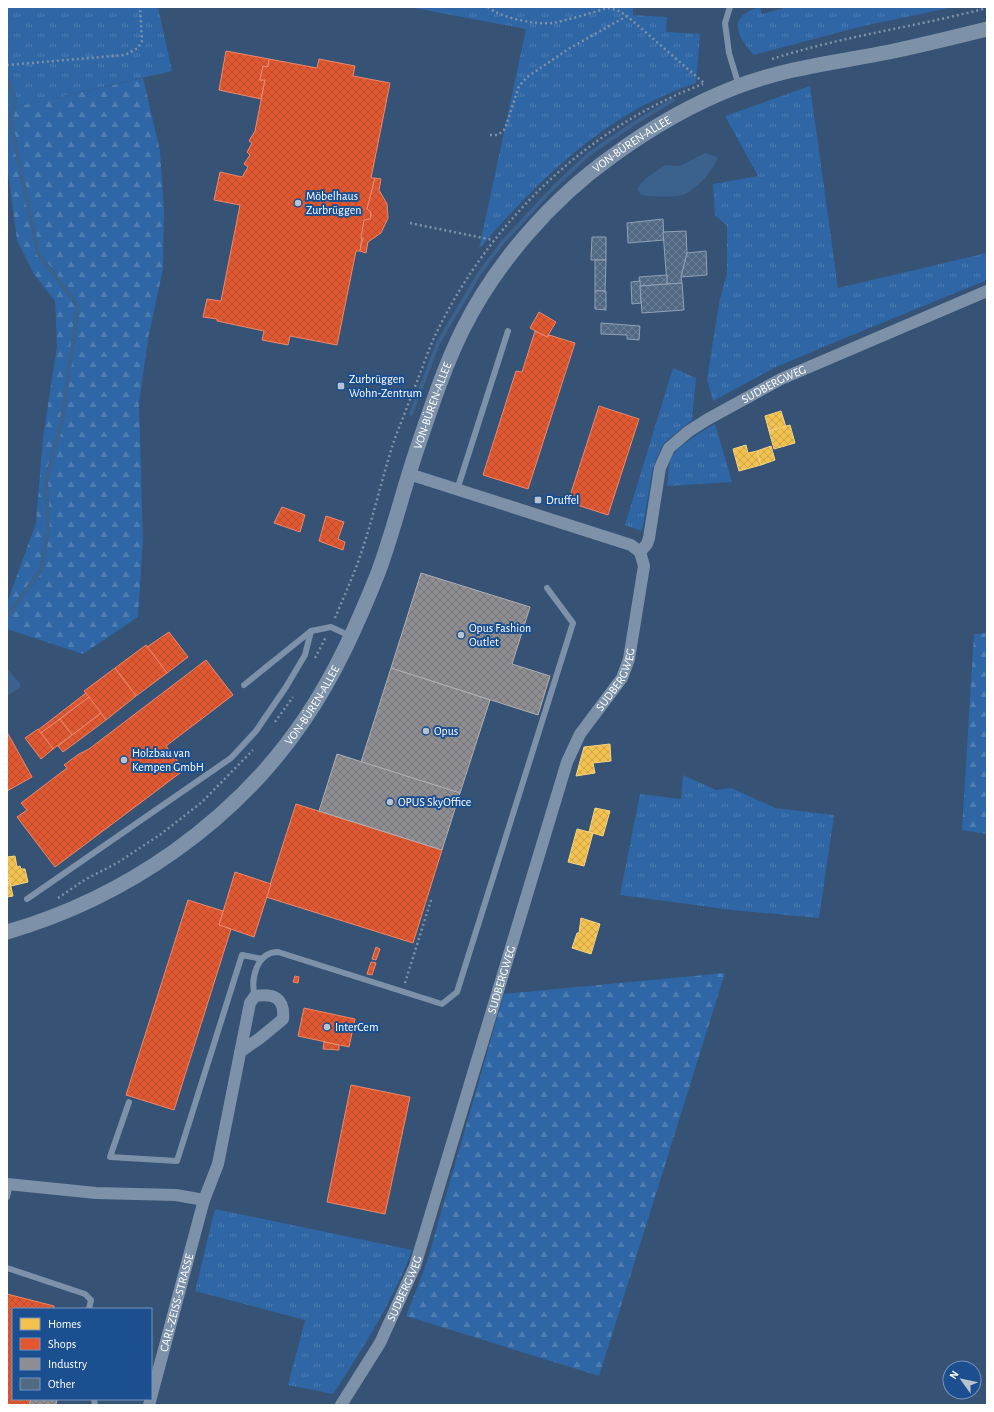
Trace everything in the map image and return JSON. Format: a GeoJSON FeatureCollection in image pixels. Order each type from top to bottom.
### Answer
{"type":"FeatureCollection","features":[{"type":"Feature","properties":{"kind":"street","name":"VON-BÜREN-ALLEE"},"geometry":{"type":"LineString","coordinates":[[7,932],[53,917],[98,897],[130,880],[173,852],[216,819],[266,768],[304,720],[337,665],[378,571],[408,474],[441,382],[464,328],[501,267],[550,209],[580,181],[610,157],[643,135],[692,107],[739,86],[797,69],[891,51],[987,29]]}},
{"type":"Feature","properties":{"kind":"street","name":"SUDBERGWEG"},"geometry":{"type":"LineString","coordinates":[[342,1405],[380,1343],[400,1302],[415,1266],[567,762],[580,734],[622,678],[629,659],[644,566],[640,552],[647,544],[649,538],[660,468],[668,448],[689,431],[708,419],[781,379],[987,290]]}},
{"type":"Feature","properties":{"kind":"street"},"geometry":{"type":"LineString","coordinates":[[408,474],[630,545],[640,552]]}},
{"type":"Feature","properties":{"kind":"street"},"geometry":{"type":"LineString","coordinates":[[240,1052],[283,1019],[284,1007],[280,1000],[266,994],[255,996]]}},
{"type":"Feature","properties":{"kind":"street","name":"CARL-ZEISS-STRASSE"},"geometry":{"type":"LineString","coordinates":[[152,1397],[204,1200],[218,1164],[250,1002],[255,996]]}},
{"type":"Feature","properties":{"kind":"street"},"geometry":{"type":"LineString","coordinates":[[9,1184],[96,1193],[176,1195],[204,1200]]}},
{"type":"Feature","properties":{"kind":"lane"},"geometry":{"type":"LineString","coordinates":[[730,7],[725,23],[729,53],[739,86]]}},
{"type":"Feature","properties":{"kind":"lane"},"geometry":{"type":"LineString","coordinates":[[458,490],[508,330]]}},
{"type":"Feature","properties":{"kind":"lane"},"geometry":{"type":"LineString","coordinates":[[255,996],[252,985],[255,970],[262,959],[271,952],[278,952],[442,1004],[457,992],[573,623],[547,588]]}},
{"type":"Feature","properties":{"kind":"lane"},"geometry":{"type":"LineString","coordinates":[[244,685],[311,631],[331,627],[350,636]]}},
{"type":"Feature","properties":{"kind":"lane"},"geometry":{"type":"LineString","coordinates":[[27,899],[231,758],[256,731],[286,687],[305,655],[311,631]]}},
{"type":"Feature","properties":{"kind":"lane"},"geometry":{"type":"LineString","coordinates":[[129,1102],[110,1156],[177,1161],[242,955],[262,959]]}},
{"type":"Feature","properties":{"kind":"lane"},"geometry":{"type":"LineString","coordinates":[[7,1197],[9,1184]]}},
{"type":"Feature","properties":{"kind":"lane"},"geometry":{"type":"LineString","coordinates":[[7,1268],[85,1294],[91,1300],[89,1308]]}},
{"type":"Feature","properties":{"kind":"path"},"geometry":{"type":"LineString","coordinates":[[7,65],[125,55],[133,52],[142,41],[140,7]]}},
{"type":"Feature","properties":{"kind":"path"},"geometry":{"type":"LineString","coordinates":[[488,7],[495,13],[502,15],[552,23],[608,8],[617,10],[627,16],[705,84]]}},
{"type":"Feature","properties":{"kind":"path"},"geometry":{"type":"LineString","coordinates":[[764,62],[808,48],[866,33],[945,19],[987,8]]}},
{"type":"Feature","properties":{"kind":"path"},"geometry":{"type":"LineString","coordinates":[[490,135],[498,136],[505,129],[519,86],[527,78],[570,48],[627,16]]}},
{"type":"Feature","properties":{"kind":"path"},"geometry":{"type":"LineString","coordinates":[[313,662],[331,627],[357,564],[395,439],[433,340],[472,269],[493,240],[547,183],[585,151],[631,118],[674,95],[711,81]]}},
{"type":"Feature","properties":{"kind":"path"},"geometry":{"type":"LineString","coordinates":[[410,223],[493,240]]}},
{"type":"Feature","properties":{"kind":"path"},"geometry":{"type":"LineString","coordinates":[[272,726],[293,696]]}},
{"type":"Feature","properties":{"kind":"path"},"geometry":{"type":"LineString","coordinates":[[55,900],[86,878],[117,863],[161,834],[202,802],[254,749]]}},
{"type":"Feature","properties":{"kind":"path"},"geometry":{"type":"LineString","coordinates":[[402,991],[431,900]]}},
{"type":"Feature","properties":{"kind":"green space"},"geometry":{"type":"Polygon","coordinates":[[[7,7],[158,7],[172,71],[7,109],[7,7]]]}},
{"type":"Feature","properties":{"kind":"green space"},"geometry":{"type":"Polygon","coordinates":[[[409,7],[633,7],[633,15],[667,17],[666,32],[700,34],[696,83],[633,111],[576,151],[525,198],[479,249],[526,29],[409,7]]]}},
{"type":"Feature","properties":{"kind":"green space"},"geometry":{"type":"Polygon","coordinates":[[[760,7],[762,14],[788,7],[954,7],[863,26],[754,55],[739,33],[738,27],[739,21],[743,15],[760,7]]]}},
{"type":"Feature","properties":{"kind":"green space"},"geometry":{"type":"Polygon","coordinates":[[[143,78],[160,151],[164,210],[163,269],[148,339],[139,403],[143,541],[138,617],[83,654],[7,629],[7,603],[36,523],[43,438],[57,346],[55,301],[34,274],[17,240],[7,165],[7,109],[143,78]]]}},
{"type":"Feature","properties":{"kind":"green space"},"geometry":{"type":"Polygon","coordinates":[[[810,86],[838,288],[987,253],[987,280],[776,367],[713,401],[707,379],[720,298],[727,274],[727,226],[715,215],[713,184],[758,176],[725,116],[810,86]]]}},
{"type":"Feature","properties":{"kind":"green space"},"geometry":{"type":"Polygon","coordinates":[[[673,368],[696,378],[692,420],[663,444],[653,467],[642,531],[625,525],[673,368]]]}},
{"type":"Feature","properties":{"kind":"green space"},"geometry":{"type":"Polygon","coordinates":[[[715,424],[732,482],[667,486],[669,464],[673,455],[683,445],[715,424]]]}},
{"type":"Feature","properties":{"kind":"green space"},"geometry":{"type":"Polygon","coordinates":[[[987,633],[987,834],[962,830],[974,634],[987,633]]]}},
{"type":"Feature","properties":{"kind":"green space"},"geometry":{"type":"Polygon","coordinates":[[[683,775],[716,790],[731,788],[775,808],[834,815],[819,918],[732,910],[620,895],[640,794],[681,799],[683,775]]]}},
{"type":"Feature","properties":{"kind":"green space"},"geometry":{"type":"Polygon","coordinates":[[[725,973],[599,1376],[406,1316],[426,1265],[504,994],[725,973]]]}},
{"type":"Feature","properties":{"kind":"green space"},"geometry":{"type":"Polygon","coordinates":[[[215,1209],[412,1250],[387,1306],[333,1394],[288,1385],[305,1320],[195,1291],[215,1209]]]}},
{"type":"Feature","properties":{"kind":"shaded area"},"geometry":{"type":"Polygon","coordinates":[[[705,153],[718,157],[716,162],[710,172],[700,183],[685,194],[670,197],[646,196],[641,195],[637,189],[645,179],[665,165],[680,166],[705,153]]]}},
{"type":"Feature","properties":{"kind":"shaded area"},"geometry":{"type":"Polygon","coordinates":[[[7,668],[19,682],[21,687],[7,696],[7,668]]]}},
{"type":"Feature","properties":{"kind":"building: Homes"},"geometry":{"type":"Polygon","coordinates":[[[781,411],[786,427],[769,431],[765,416],[781,411]]]}},
{"type":"Feature","properties":{"kind":"building: Homes"},"geometry":{"type":"Polygon","coordinates":[[[790,425],[795,443],[774,449],[769,431],[790,425]]]}},
{"type":"Feature","properties":{"kind":"building: Homes"},"geometry":{"type":"Polygon","coordinates":[[[746,445],[748,453],[757,451],[761,465],[739,471],[733,449],[746,445]]]}},
{"type":"Feature","properties":{"kind":"building: Homes"},"geometry":{"type":"Polygon","coordinates":[[[771,446],[775,460],[761,465],[757,451],[771,446]]]}},
{"type":"Feature","properties":{"kind":"building: Homes"},"geometry":{"type":"Polygon","coordinates":[[[610,744],[611,761],[593,763],[595,773],[576,776],[584,747],[610,744]]]}},
{"type":"Feature","properties":{"kind":"building: Homes"},"geometry":{"type":"Polygon","coordinates":[[[595,808],[610,811],[603,836],[589,832],[595,808]]]}},
{"type":"Feature","properties":{"kind":"building: Homes"},"geometry":{"type":"Polygon","coordinates":[[[577,829],[593,833],[584,866],[568,862],[577,829]]]}},
{"type":"Feature","properties":{"kind":"building: Homes"},"geometry":{"type":"Polygon","coordinates":[[[15,856],[17,867],[20,866],[21,869],[25,869],[28,882],[11,886],[9,878],[7,879],[7,857],[15,856]]]}},
{"type":"Feature","properties":{"kind":"building: Homes"},"geometry":{"type":"Polygon","coordinates":[[[9,878],[13,896],[7,897],[7,879],[9,878]]]}},
{"type":"Feature","properties":{"kind":"building: Homes"},"geometry":{"type":"Polygon","coordinates":[[[581,918],[600,924],[591,954],[572,948],[577,933],[579,933],[581,918]]]}},
{"type":"Feature","properties":{"kind":"building: Shops"},"geometry":{"type":"Polygon","coordinates":[[[226,51],[269,59],[268,67],[263,66],[260,80],[265,80],[261,99],[219,90],[226,51]]]}},
{"type":"Feature","properties":{"kind":"building: Shops","name":"Möbelhaus Zurbrüggen"},"geometry":{"type":"Polygon","coordinates":[[[269,59],[317,68],[319,59],[355,66],[353,76],[390,83],[371,178],[375,178],[367,209],[371,212],[371,216],[370,219],[364,220],[360,251],[356,251],[337,345],[290,336],[288,345],[262,340],[264,331],[203,317],[207,299],[221,301],[240,205],[214,200],[220,172],[242,177],[248,167],[244,164],[250,155],[247,152],[252,143],[249,141],[255,131],[265,80],[260,80],[263,66],[268,67],[269,59]]]}},
{"type":"Feature","properties":{"kind":"building: Shops"},"geometry":{"type":"Polygon","coordinates":[[[375,178],[381,179],[379,190],[387,204],[388,218],[381,233],[368,242],[366,253],[360,251],[363,238],[361,238],[364,220],[370,219],[371,216],[371,212],[367,209],[375,178]]]}},
{"type":"Feature","properties":{"kind":"building: Shops"},"geometry":{"type":"Polygon","coordinates":[[[539,312],[556,322],[547,337],[530,328],[539,312]]]}},
{"type":"Feature","properties":{"kind":"building: Shops"},"geometry":{"type":"Polygon","coordinates":[[[535,331],[547,337],[549,335],[575,343],[528,489],[483,475],[516,371],[522,372],[535,331]]]}},
{"type":"Feature","properties":{"kind":"building: Shops"},"geometry":{"type":"Polygon","coordinates":[[[599,406],[639,419],[608,515],[568,502],[599,406]]]}},
{"type":"Feature","properties":{"kind":"building: Shops"},"geometry":{"type":"Polygon","coordinates":[[[282,507],[305,515],[300,532],[274,523],[282,507]]]}},
{"type":"Feature","properties":{"kind":"building: Shops"},"geometry":{"type":"Polygon","coordinates":[[[326,516],[344,522],[338,539],[345,542],[343,550],[319,541],[326,516]]]}},
{"type":"Feature","properties":{"kind":"building: Shops"},"geometry":{"type":"Polygon","coordinates":[[[169,632],[188,657],[167,673],[147,647],[169,632]]]}},
{"type":"Feature","properties":{"kind":"building: Shops"},"geometry":{"type":"Polygon","coordinates":[[[146,645],[167,673],[136,696],[115,668],[146,645]]]}},
{"type":"Feature","properties":{"kind":"building: Shops","name":"Holzbau van Kempen GmbH"},"geometry":{"type":"Polygon","coordinates":[[[206,660],[233,695],[166,746],[184,770],[55,867],[17,817],[27,810],[21,803],[67,768],[64,765],[89,749],[206,660]]]}},
{"type":"Feature","properties":{"kind":"building: Shops"},"geometry":{"type":"Polygon","coordinates":[[[115,668],[136,696],[106,720],[84,691],[115,668]]]}},
{"type":"Feature","properties":{"kind":"building: Shops"},"geometry":{"type":"Polygon","coordinates":[[[86,693],[89,697],[41,733],[38,730],[86,693]]]}},
{"type":"Feature","properties":{"kind":"building: Shops"},"geometry":{"type":"Polygon","coordinates":[[[89,697],[101,713],[72,735],[60,719],[89,697]]]}},
{"type":"Feature","properties":{"kind":"building: Shops"},"geometry":{"type":"Polygon","coordinates":[[[101,713],[106,720],[63,752],[58,746],[101,713]]]}},
{"type":"Feature","properties":{"kind":"building: Shops"},"geometry":{"type":"Polygon","coordinates":[[[60,719],[72,735],[53,749],[41,733],[60,719]]]}},
{"type":"Feature","properties":{"kind":"building: Shops"},"geometry":{"type":"Polygon","coordinates":[[[38,729],[53,749],[41,759],[25,738],[38,729]]]}},
{"type":"Feature","properties":{"kind":"building: Shops"},"geometry":{"type":"Polygon","coordinates":[[[7,732],[32,777],[7,791],[7,732]]]}},
{"type":"Feature","properties":{"kind":"building: Shops"},"geometry":{"type":"Polygon","coordinates":[[[296,804],[442,850],[413,943],[266,897],[296,804]]]}},
{"type":"Feature","properties":{"kind":"building: Shops"},"geometry":{"type":"Polygon","coordinates":[[[235,872],[271,884],[254,937],[219,925],[235,872]]]}},
{"type":"Feature","properties":{"kind":"building: Shops"},"geometry":{"type":"Polygon","coordinates":[[[188,900],[223,911],[219,925],[231,929],[174,1110],[126,1095],[188,900]]]}},
{"type":"Feature","properties":{"kind":"building: Shops"},"geometry":{"type":"Polygon","coordinates":[[[376,947],[380,949],[376,960],[372,959],[376,947]]]}},
{"type":"Feature","properties":{"kind":"building: Shops"},"geometry":{"type":"Polygon","coordinates":[[[371,962],[376,963],[372,975],[367,974],[371,962]]]}},
{"type":"Feature","properties":{"kind":"building: Shops"},"geometry":{"type":"Polygon","coordinates":[[[295,976],[299,977],[298,983],[293,982],[295,976]]]}},
{"type":"Feature","properties":{"kind":"building: Shops","name":"InterCem"},"geometry":{"type":"Polygon","coordinates":[[[304,1008],[355,1019],[349,1047],[298,1036],[304,1008]]]}},
{"type":"Feature","properties":{"kind":"building: Shops"},"geometry":{"type":"Polygon","coordinates":[[[324,1042],[339,1045],[339,1050],[323,1049],[324,1042]]]}},
{"type":"Feature","properties":{"kind":"building: Shops"},"geometry":{"type":"Polygon","coordinates":[[[351,1085],[410,1097],[385,1214],[327,1202],[351,1085]]]}},
{"type":"Feature","properties":{"kind":"building: Shops"},"geometry":{"type":"Polygon","coordinates":[[[7,1294],[54,1306],[54,1308],[12,1308],[12,1400],[31,1400],[29,1405],[7,1405],[7,1294]]]}},
{"type":"Feature","properties":{"kind":"building: Industry","name":"Opus Fashion Outlet"},"geometry":{"type":"Polygon","coordinates":[[[421,573],[530,607],[512,664],[550,676],[538,715],[391,668],[421,573]]]}},
{"type":"Feature","properties":{"kind":"building: Industry","name":"Opus"},"geometry":{"type":"Polygon","coordinates":[[[391,668],[490,700],[460,793],[361,762],[391,668]]]}},
{"type":"Feature","properties":{"kind":"building: Industry","name":"OPUS SkyOffice"},"geometry":{"type":"Polygon","coordinates":[[[337,754],[460,793],[442,850],[319,811],[337,754]]]}},
{"type":"Feature","properties":{"kind":"building: Industry"},"geometry":{"type":"Polygon","coordinates":[[[31,1400],[57,1400],[56,1404],[59,1405],[29,1405],[31,1400]]]}},
{"type":"Feature","properties":{"kind":"building: Other"},"geometry":{"type":"Polygon","coordinates":[[[663,219],[664,240],[628,243],[627,223],[663,219]]]}},
{"type":"Feature","properties":{"kind":"building: Other"},"geometry":{"type":"Polygon","coordinates":[[[686,231],[687,253],[681,277],[682,283],[667,284],[663,232],[686,231]]]}},
{"type":"Feature","properties":{"kind":"building: Other"},"geometry":{"type":"Polygon","coordinates":[[[592,237],[606,237],[606,260],[591,260],[592,237]]]}},
{"type":"Feature","properties":{"kind":"building: Other"},"geometry":{"type":"Polygon","coordinates":[[[706,251],[707,275],[681,277],[687,253],[706,251]]]}},
{"type":"Feature","properties":{"kind":"building: Other"},"geometry":{"type":"Polygon","coordinates":[[[595,260],[606,260],[605,291],[595,291],[595,260]]]}},
{"type":"Feature","properties":{"kind":"building: Other"},"geometry":{"type":"Polygon","coordinates":[[[667,275],[667,284],[640,286],[639,277],[667,275]]]}},
{"type":"Feature","properties":{"kind":"building: Other"},"geometry":{"type":"Polygon","coordinates":[[[640,281],[641,303],[632,304],[631,282],[640,281]]]}},
{"type":"Feature","properties":{"kind":"building: Other"},"geometry":{"type":"Polygon","coordinates":[[[682,283],[684,310],[642,313],[640,286],[682,283]]]}},
{"type":"Feature","properties":{"kind":"building: Other"},"geometry":{"type":"Polygon","coordinates":[[[595,291],[606,291],[606,310],[595,309],[595,291]]]}},
{"type":"Feature","properties":{"kind":"building: Other"},"geometry":{"type":"Polygon","coordinates":[[[601,323],[640,326],[639,340],[627,339],[627,335],[601,334],[601,323]]]}},
{"type":"Feature","properties":{"kind":"waterway"},"geometry":{"type":"LineString","coordinates":[[7,78],[15,99],[11,123],[38,253],[78,306],[61,426],[46,480],[48,531],[41,570],[7,617]]}},
{"type":"Feature","properties":{"kind":"waterway"},"geometry":{"type":"LineString","coordinates":[[411,414],[438,343],[479,274],[502,243],[553,188],[589,154],[636,122],[673,100]]}},
{"type":"Feature","properties":{"kind":"place","name":"Möbelhaus Zurbrüggen"},"geometry":{"type":"Point","coordinates":[298,203]}},
{"type":"Feature","properties":{"kind":"place","name":"Zurbrüggen Wohn-Zentrum"},"geometry":{"type":"Point","coordinates":[341,386]}},
{"type":"Feature","properties":{"kind":"place","name":"Druffel"},"geometry":{"type":"Point","coordinates":[538,500]}},
{"type":"Feature","properties":{"kind":"place","name":"Opus Fashion Outlet"},"geometry":{"type":"Point","coordinates":[461,635]}},
{"type":"Feature","properties":{"kind":"place","name":"Opus"},"geometry":{"type":"Point","coordinates":[426,731]}},
{"type":"Feature","properties":{"kind":"place","name":"Holzbau van Kempen GmbH"},"geometry":{"type":"Point","coordinates":[124,760]}},
{"type":"Feature","properties":{"kind":"place","name":"OPUS SkyOffice"},"geometry":{"type":"Point","coordinates":[390,802]}},
{"type":"Feature","properties":{"kind":"place","name":"InterCem"},"geometry":{"type":"Point","coordinates":[327,1027]}}]}
